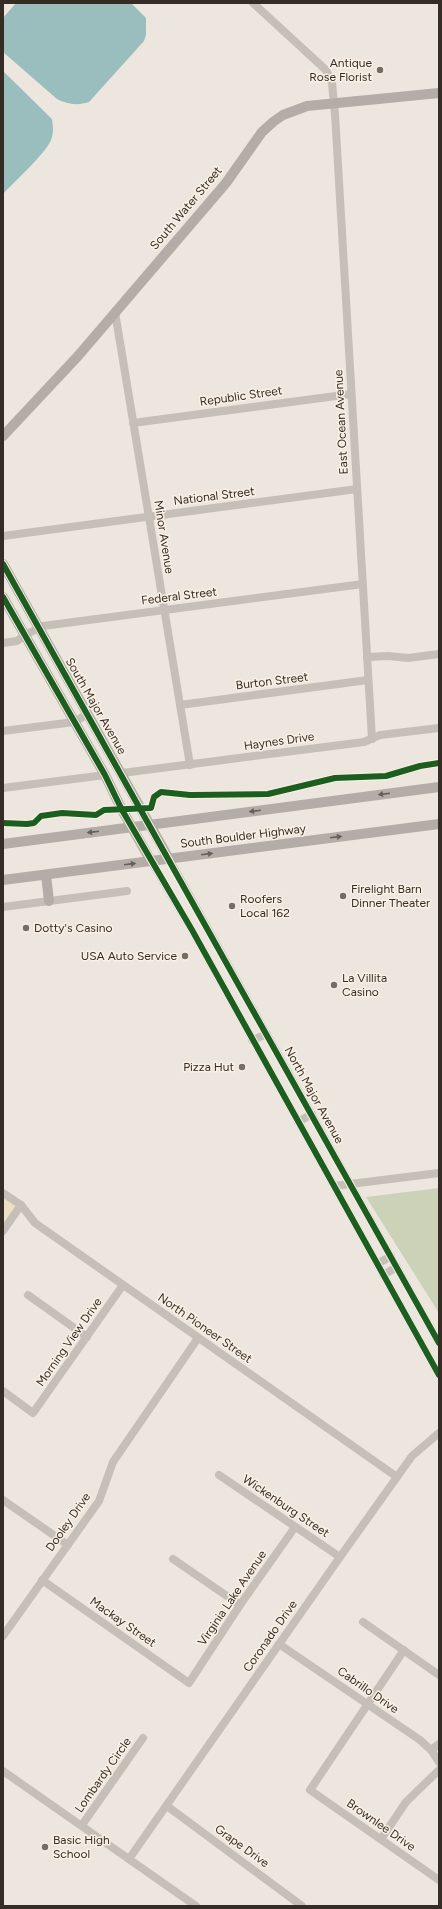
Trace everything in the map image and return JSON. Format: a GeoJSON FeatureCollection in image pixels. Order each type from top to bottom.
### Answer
{"type":"FeatureCollection","features":[{"type":"Feature","properties":{"kind":"main road","name":"South Water Street"},"geometry":{"type":"LineString","coordinates":[[3,436],[78,356],[226,183],[262,132],[283,115],[297,109],[334,103],[439,93]]}},
{"type":"Feature","properties":{"kind":"main road","name":"South Major Avenue"},"geometry":{"type":"LineString","coordinates":[[3,564],[122,773],[148,825],[169,859]]}},
{"type":"Feature","properties":{"kind":"main road"},"geometry":{"type":"LineString","coordinates":[[3,597],[105,775],[131,827],[151,861]]}},
{"type":"Feature","properties":{"kind":"main road","name":"South Boulder Highway"},"geometry":{"type":"LineString","coordinates":[[3,844],[439,787]]}},
{"type":"Feature","properties":{"kind":"main road","name":"South Boulder Highway"},"geometry":{"type":"LineString","coordinates":[[3,880],[439,824]]}},
{"type":"Feature","properties":{"kind":"main road"},"geometry":{"type":"LineString","coordinates":[[46,875],[49,901]]}},
{"type":"Feature","properties":{"kind":"street","name":"East Ocean Avenue"},"geometry":{"type":"LineString","coordinates":[[252,3],[326,70],[332,83],[372,739]]}},
{"type":"Feature","properties":{"kind":"street","name":"Minor Avenue"},"geometry":{"type":"LineString","coordinates":[[115,312],[190,765]]}},
{"type":"Feature","properties":{"kind":"street","name":"Republic Street"},"geometry":{"type":"LineString","coordinates":[[133,423],[351,394]]}},
{"type":"Feature","properties":{"kind":"street","name":"National Street"},"geometry":{"type":"LineString","coordinates":[[3,536],[357,489]]}},
{"type":"Feature","properties":{"kind":"street","name":"Federal Street"},"geometry":{"type":"LineString","coordinates":[[3,643],[18,641],[25,635],[39,628],[363,584]]}},
{"type":"Feature","properties":{"kind":"street"},"geometry":{"type":"LineString","coordinates":[[367,657],[388,656],[408,658],[439,654]]}},
{"type":"Feature","properties":{"kind":"street","name":"Burton Street"},"geometry":{"type":"LineString","coordinates":[[180,705],[368,680]]}},
{"type":"Feature","properties":{"kind":"street"},"geometry":{"type":"LineString","coordinates":[[3,731],[74,722],[88,714]]}},
{"type":"Feature","properties":{"kind":"street","name":"Haynes Drive"},"geometry":{"type":"LineString","coordinates":[[122,773],[364,742],[380,735],[439,728]]}},
{"type":"Feature","properties":{"kind":"street"},"geometry":{"type":"LineString","coordinates":[[3,788],[105,775]]}},
{"type":"Feature","properties":{"kind":"street","name":"North Major Avenue"},"geometry":{"type":"LineString","coordinates":[[169,859],[439,1343]]}},
{"type":"Feature","properties":{"kind":"street"},"geometry":{"type":"LineString","coordinates":[[151,861],[439,1375]]}},
{"type":"Feature","properties":{"kind":"street"},"geometry":{"type":"LineString","coordinates":[[3,907],[127,891]]}},
{"type":"Feature","properties":{"kind":"street"},"geometry":{"type":"LineString","coordinates":[[252,1040],[267,1034]]}},
{"type":"Feature","properties":{"kind":"street"},"geometry":{"type":"LineString","coordinates":[[298,1122],[312,1114]]}},
{"type":"Feature","properties":{"kind":"street"},"geometry":{"type":"LineString","coordinates":[[334,1186],[439,1172]]}},
{"type":"Feature","properties":{"kind":"street","name":"North Pioneer Street"},"geometry":{"type":"LineString","coordinates":[[3,1193],[21,1205],[35,1223],[397,1477]]}},
{"type":"Feature","properties":{"kind":"street"},"geometry":{"type":"LineString","coordinates":[[3,1231],[21,1205]]}},
{"type":"Feature","properties":{"kind":"street"},"geometry":{"type":"LineString","coordinates":[[377,1264],[391,1256]]}},
{"type":"Feature","properties":{"kind":"street"},"geometry":{"type":"LineString","coordinates":[[383,1275],[397,1267]]}},
{"type":"Feature","properties":{"kind":"street","name":"Morning View Drive"},"geometry":{"type":"LineString","coordinates":[[3,1391],[33,1413],[123,1285]]}},
{"type":"Feature","properties":{"kind":"street"},"geometry":{"type":"LineString","coordinates":[[28,1295],[87,1337]]}},
{"type":"Feature","properties":{"kind":"street","name":"Dooley Drive"},"geometry":{"type":"LineString","coordinates":[[3,1636],[99,1501],[113,1462],[198,1338]]}},
{"type":"Feature","properties":{"kind":"street","name":"Coronado Drive"},"geometry":{"type":"LineString","coordinates":[[130,1859],[412,1456],[439,1432]]}},
{"type":"Feature","properties":{"kind":"street","name":"Wickenburg Street"},"geometry":{"type":"LineString","coordinates":[[219,1475],[340,1557]]}},
{"type":"Feature","properties":{"kind":"street"},"geometry":{"type":"LineString","coordinates":[[3,1500],[68,1545]]}},
{"type":"Feature","properties":{"kind":"street","name":"Virginia Lake Avenue"},"geometry":{"type":"LineString","coordinates":[[189,1683],[240,1605],[295,1527]]}},
{"type":"Feature","properties":{"kind":"street"},"geometry":{"type":"LineString","coordinates":[[173,1559],[240,1605]]}},
{"type":"Feature","properties":{"kind":"street","name":"Mackay Street"},"geometry":{"type":"LineString","coordinates":[[42,1580],[189,1683]]}},
{"type":"Feature","properties":{"kind":"street"},"geometry":{"type":"LineString","coordinates":[[363,1622],[439,1675]]}},
{"type":"Feature","properties":{"kind":"street","name":"Cabrillo Drive"},"geometry":{"type":"LineString","coordinates":[[279,1644],[431,1750],[439,1762]]}},
{"type":"Feature","properties":{"kind":"street"},"geometry":{"type":"LineString","coordinates":[[367,1704],[404,1650]]}},
{"type":"Feature","properties":{"kind":"street","name":"Brownlee Drive"},"geometry":{"type":"LineString","coordinates":[[367,1704],[310,1790],[439,1880]]}},
{"type":"Feature","properties":{"kind":"street","name":"Lombardy Circle"},"geometry":{"type":"LineString","coordinates":[[82,1825],[143,1738]]}},
{"type":"Feature","properties":{"kind":"street"},"geometry":{"type":"LineString","coordinates":[[431,1750],[439,1744]]}},
{"type":"Feature","properties":{"kind":"street"},"geometry":{"type":"LineString","coordinates":[[381,1839],[406,1802],[439,1770]]}},
{"type":"Feature","properties":{"kind":"street"},"geometry":{"type":"LineString","coordinates":[[3,1771],[196,1906]]}},
{"type":"Feature","properties":{"kind":"street","name":"Grape Drive"},"geometry":{"type":"LineString","coordinates":[[167,1806],[302,1906]]}},
{"type":"Feature","properties":{"kind":"green space"},"geometry":{"type":"Polygon","coordinates":[[[439,1188],[439,1313],[366,1197],[439,1188]]]}},
{"type":"Feature","properties":{"kind":"sand"},"geometry":{"type":"Polygon","coordinates":[[[3,1193],[21,1205],[3,1228],[3,1193]]]}},
{"type":"Feature","properties":{"kind":"water"},"geometry":{"type":"Polygon","coordinates":[[[16,3],[131,3],[146,18],[146,35],[144,41],[89,102],[80,104],[68,103],[57,99],[3,52],[3,18],[16,3]]]}},
{"type":"Feature","properties":{"kind":"water"},"geometry":{"type":"Polygon","coordinates":[[[3,71],[52,119],[53,135],[48,146],[43,152],[3,194],[3,71]]]}},
{"type":"Feature","properties":{"kind":"cycle path"},"geometry":{"type":"LineString","coordinates":[[3,564],[439,1343]]}},
{"type":"Feature","properties":{"kind":"cycle path"},"geometry":{"type":"LineString","coordinates":[[3,597],[105,775],[122,810],[192,930],[439,1375]]}},
{"type":"Feature","properties":{"kind":"cycle path"},"geometry":{"type":"LineString","coordinates":[[3,823],[34,823],[41,816],[62,813],[96,815],[104,810],[151,808],[154,797],[161,792],[190,795],[268,794],[335,778],[386,776],[420,766],[439,763]]}},
{"type":"Feature","properties":{"kind":"place","name":"Antique Rose Florist"},"geometry":{"type":"Point","coordinates":[380,70]}},
{"type":"Feature","properties":{"kind":"place","name":"Firelight Barn Dinner Theater"},"geometry":{"type":"Point","coordinates":[343,896]}},
{"type":"Feature","properties":{"kind":"place","name":"Roofers Local 162"},"geometry":{"type":"Point","coordinates":[232,906]}},
{"type":"Feature","properties":{"kind":"place","name":"Dotty's Casino"},"geometry":{"type":"Point","coordinates":[26,928]}},
{"type":"Feature","properties":{"kind":"place","name":"USA Auto Service"},"geometry":{"type":"Point","coordinates":[185,956]}},
{"type":"Feature","properties":{"kind":"place","name":"La Villita Casino"},"geometry":{"type":"Point","coordinates":[334,985]}},
{"type":"Feature","properties":{"kind":"place","name":"Pizza Hut"},"geometry":{"type":"Point","coordinates":[242,1067]}},
{"type":"Feature","properties":{"kind":"place","name":"Basic High School"},"geometry":{"type":"Point","coordinates":[45,1847]}}]}
